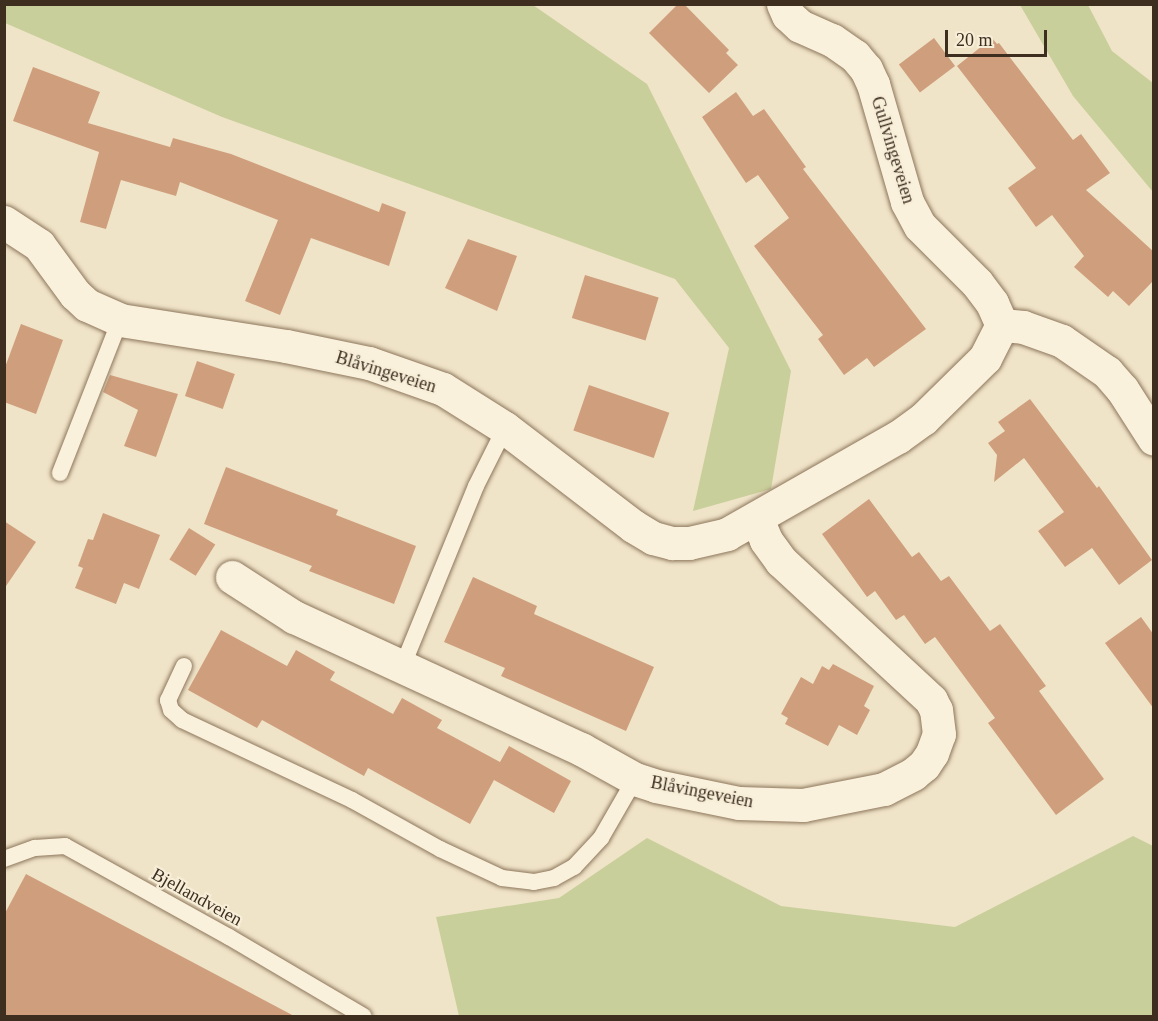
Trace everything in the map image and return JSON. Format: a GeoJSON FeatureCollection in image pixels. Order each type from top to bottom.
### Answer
{"type":"FeatureCollection","features":[{"type":"Feature","properties":{"kind":"street","name":"Gullvingeveien"},"geometry":{"type":"LineString","coordinates":[[783,4],[788,15],[800,26],[831,40],[855,56],[866,69],[873,84],[907,202],[920,226],[977,283],[992,303],[1002,325]]}},
{"type":"Feature","properties":{"kind":"street","name":"Blåvingeveien"},"geometry":{"type":"LineString","coordinates":[[4,222],[39,244],[75,294],[87,305],[120,320],[286,346],[369,363],[443,390],[505,428],[633,526],[653,538],[672,543],[689,543],[727,534],[898,437],[923,419],[985,358],[1002,325]]}},
{"type":"Feature","properties":{"kind":"street"},"geometry":{"type":"LineString","coordinates":[[1002,325],[1023,327],[1062,341],[1107,372],[1122,389],[1154,439]]}},
{"type":"Feature","properties":{"kind":"street","name":"Blåvingeveien"},"geometry":{"type":"LineString","coordinates":[[232,577],[294,617],[403,665],[581,749],[636,779],[739,803],[802,805],[884,789],[913,774],[924,765],[932,753],[939,734],[939,722],[930,700],[781,561],[766,540],[757,519]]}},
{"type":"Feature","properties":{"kind":"lane"},"geometry":{"type":"LineString","coordinates":[[60,473],[120,320]]}},
{"type":"Feature","properties":{"kind":"lane"},"geometry":{"type":"LineString","coordinates":[[403,665],[476,486],[505,428]]}},
{"type":"Feature","properties":{"kind":"lane"},"geometry":{"type":"LineString","coordinates":[[184,666],[168,700],[171,710],[182,720],[352,800],[440,849],[502,878],[534,882],[554,878],[574,867],[601,838],[636,779]]}},
{"type":"Feature","properties":{"kind":"lane","name":"Bjellandveien"},"geometry":{"type":"LineString","coordinates":[[4,859],[35,848],[65,846],[229,937],[363,1017]]}},
{"type":"Feature","properties":{"kind":"green space"},"geometry":{"type":"Polygon","coordinates":[[[5,4],[533,5],[647,84],[791,371],[771,489],[693,511],[729,348],[675,279],[222,117],[5,23],[5,4]]]}},
{"type":"Feature","properties":{"kind":"green space"},"geometry":{"type":"Polygon","coordinates":[[[1020,5],[1088,5],[1112,51],[1153,83],[1153,192],[1073,96],[1020,5]]]}},
{"type":"Feature","properties":{"kind":"green space"},"geometry":{"type":"Polygon","coordinates":[[[1133,836],[1153,846],[1153,1016],[459,1016],[436,917],[559,898],[647,838],[781,906],[955,927],[1133,836]]]}},
{"type":"Feature","properties":{"kind":"building"},"geometry":{"type":"Polygon","coordinates":[[[678,4],[684,4],[729,50],[726,53],[738,65],[709,93],[649,33],[678,4]]]}},
{"type":"Feature","properties":{"kind":"building"},"geometry":{"type":"Polygon","coordinates":[[[934,38],[955,66],[920,92],[899,64],[934,38]]]}},
{"type":"Feature","properties":{"kind":"building"},"geometry":{"type":"Polygon","coordinates":[[[992,38],[997,44],[999,43],[1073,140],[1081,134],[1110,173],[1086,190],[1154,252],[1154,280],[1129,306],[1113,291],[1108,297],[1074,267],[1084,256],[1052,215],[1036,227],[1008,188],[1036,168],[957,66],[992,38]]]}},
{"type":"Feature","properties":{"kind":"building"},"geometry":{"type":"Polygon","coordinates":[[[33,67],[100,92],[88,123],[170,147],[173,138],[231,154],[379,212],[382,203],[406,212],[389,266],[311,238],[280,315],[245,301],[278,220],[180,182],[176,196],[121,180],[106,229],[80,222],[99,152],[13,121],[33,67]]]}},
{"type":"Feature","properties":{"kind":"building"},"geometry":{"type":"Polygon","coordinates":[[[736,92],[753,116],[764,109],[806,167],[803,169],[926,329],[874,367],[867,358],[844,375],[818,339],[823,335],[754,246],[789,218],[758,175],[746,183],[702,117],[736,92]]]}},
{"type":"Feature","properties":{"kind":"building"},"geometry":{"type":"Polygon","coordinates":[[[468,239],[517,256],[497,311],[445,288],[468,239]]]}},
{"type":"Feature","properties":{"kind":"building"},"geometry":{"type":"Polygon","coordinates":[[[585,275],[659,298],[645,341],[572,318],[585,275]]]}},
{"type":"Feature","properties":{"kind":"building"},"geometry":{"type":"Polygon","coordinates":[[[21,324],[63,340],[36,414],[4,402],[4,370],[21,324]]]}},
{"type":"Feature","properties":{"kind":"building"},"geometry":{"type":"Polygon","coordinates":[[[197,361],[235,374],[223,409],[185,396],[197,361]]]}},
{"type":"Feature","properties":{"kind":"building"},"geometry":{"type":"Polygon","coordinates":[[[110,375],[178,394],[156,457],[124,446],[138,410],[103,392],[110,375]]]}},
{"type":"Feature","properties":{"kind":"building"},"geometry":{"type":"Polygon","coordinates":[[[589,385],[669,413],[654,458],[573,430],[589,385]]]}},
{"type":"Feature","properties":{"kind":"building"},"geometry":{"type":"Polygon","coordinates":[[[1030,399],[1097,488],[1099,486],[1152,560],[1119,585],[1092,548],[1065,567],[1038,531],[1064,512],[1024,458],[994,482],[997,455],[988,443],[1005,431],[998,422],[1030,399]]]}},
{"type":"Feature","properties":{"kind":"building"},"geometry":{"type":"Polygon","coordinates":[[[226,467],[338,510],[336,515],[416,546],[394,604],[309,571],[312,566],[204,524],[226,467]]]}},
{"type":"Feature","properties":{"kind":"building"},"geometry":{"type":"Polygon","coordinates":[[[869,499],[912,557],[919,552],[941,581],[949,576],[990,631],[1000,624],[1046,686],[1039,691],[1104,779],[1056,815],[988,723],[995,718],[935,637],[925,644],[904,615],[896,620],[875,591],[867,597],[822,534],[869,499]]]}},
{"type":"Feature","properties":{"kind":"building"},"geometry":{"type":"Polygon","coordinates":[[[103,513],[160,535],[139,589],[124,583],[116,604],[75,588],[83,568],[78,566],[88,539],[93,540],[103,513]]]}},
{"type":"Feature","properties":{"kind":"building"},"geometry":{"type":"Polygon","coordinates":[[[4,521],[36,542],[4,589],[4,521]]]}},
{"type":"Feature","properties":{"kind":"building"},"geometry":{"type":"Polygon","coordinates":[[[189,528],[215,544],[196,576],[169,559],[189,528]]]}},
{"type":"Feature","properties":{"kind":"building"},"geometry":{"type":"Polygon","coordinates":[[[473,577],[537,606],[534,614],[654,667],[626,731],[501,676],[505,668],[444,642],[473,577]]]}},
{"type":"Feature","properties":{"kind":"building"},"geometry":{"type":"Polygon","coordinates":[[[1141,617],[1154,635],[1154,709],[1105,643],[1141,617]]]}},
{"type":"Feature","properties":{"kind":"building"},"geometry":{"type":"Polygon","coordinates":[[[221,630],[287,666],[296,650],[335,672],[330,680],[393,714],[402,698],[442,720],[437,728],[500,762],[509,746],[571,781],[554,813],[494,780],[470,824],[368,768],[364,776],[262,720],[257,728],[188,690],[221,630]]]}},
{"type":"Feature","properties":{"kind":"building"},"geometry":{"type":"Polygon","coordinates":[[[833,664],[874,686],[864,706],[870,710],[857,735],[839,725],[828,746],[785,724],[788,718],[781,714],[801,677],[813,684],[822,666],[829,670],[833,664]]]}},
{"type":"Feature","properties":{"kind":"building"},"geometry":{"type":"Polygon","coordinates":[[[26,874],[296,1017],[4,1017],[4,915],[26,874]]]}}]}
